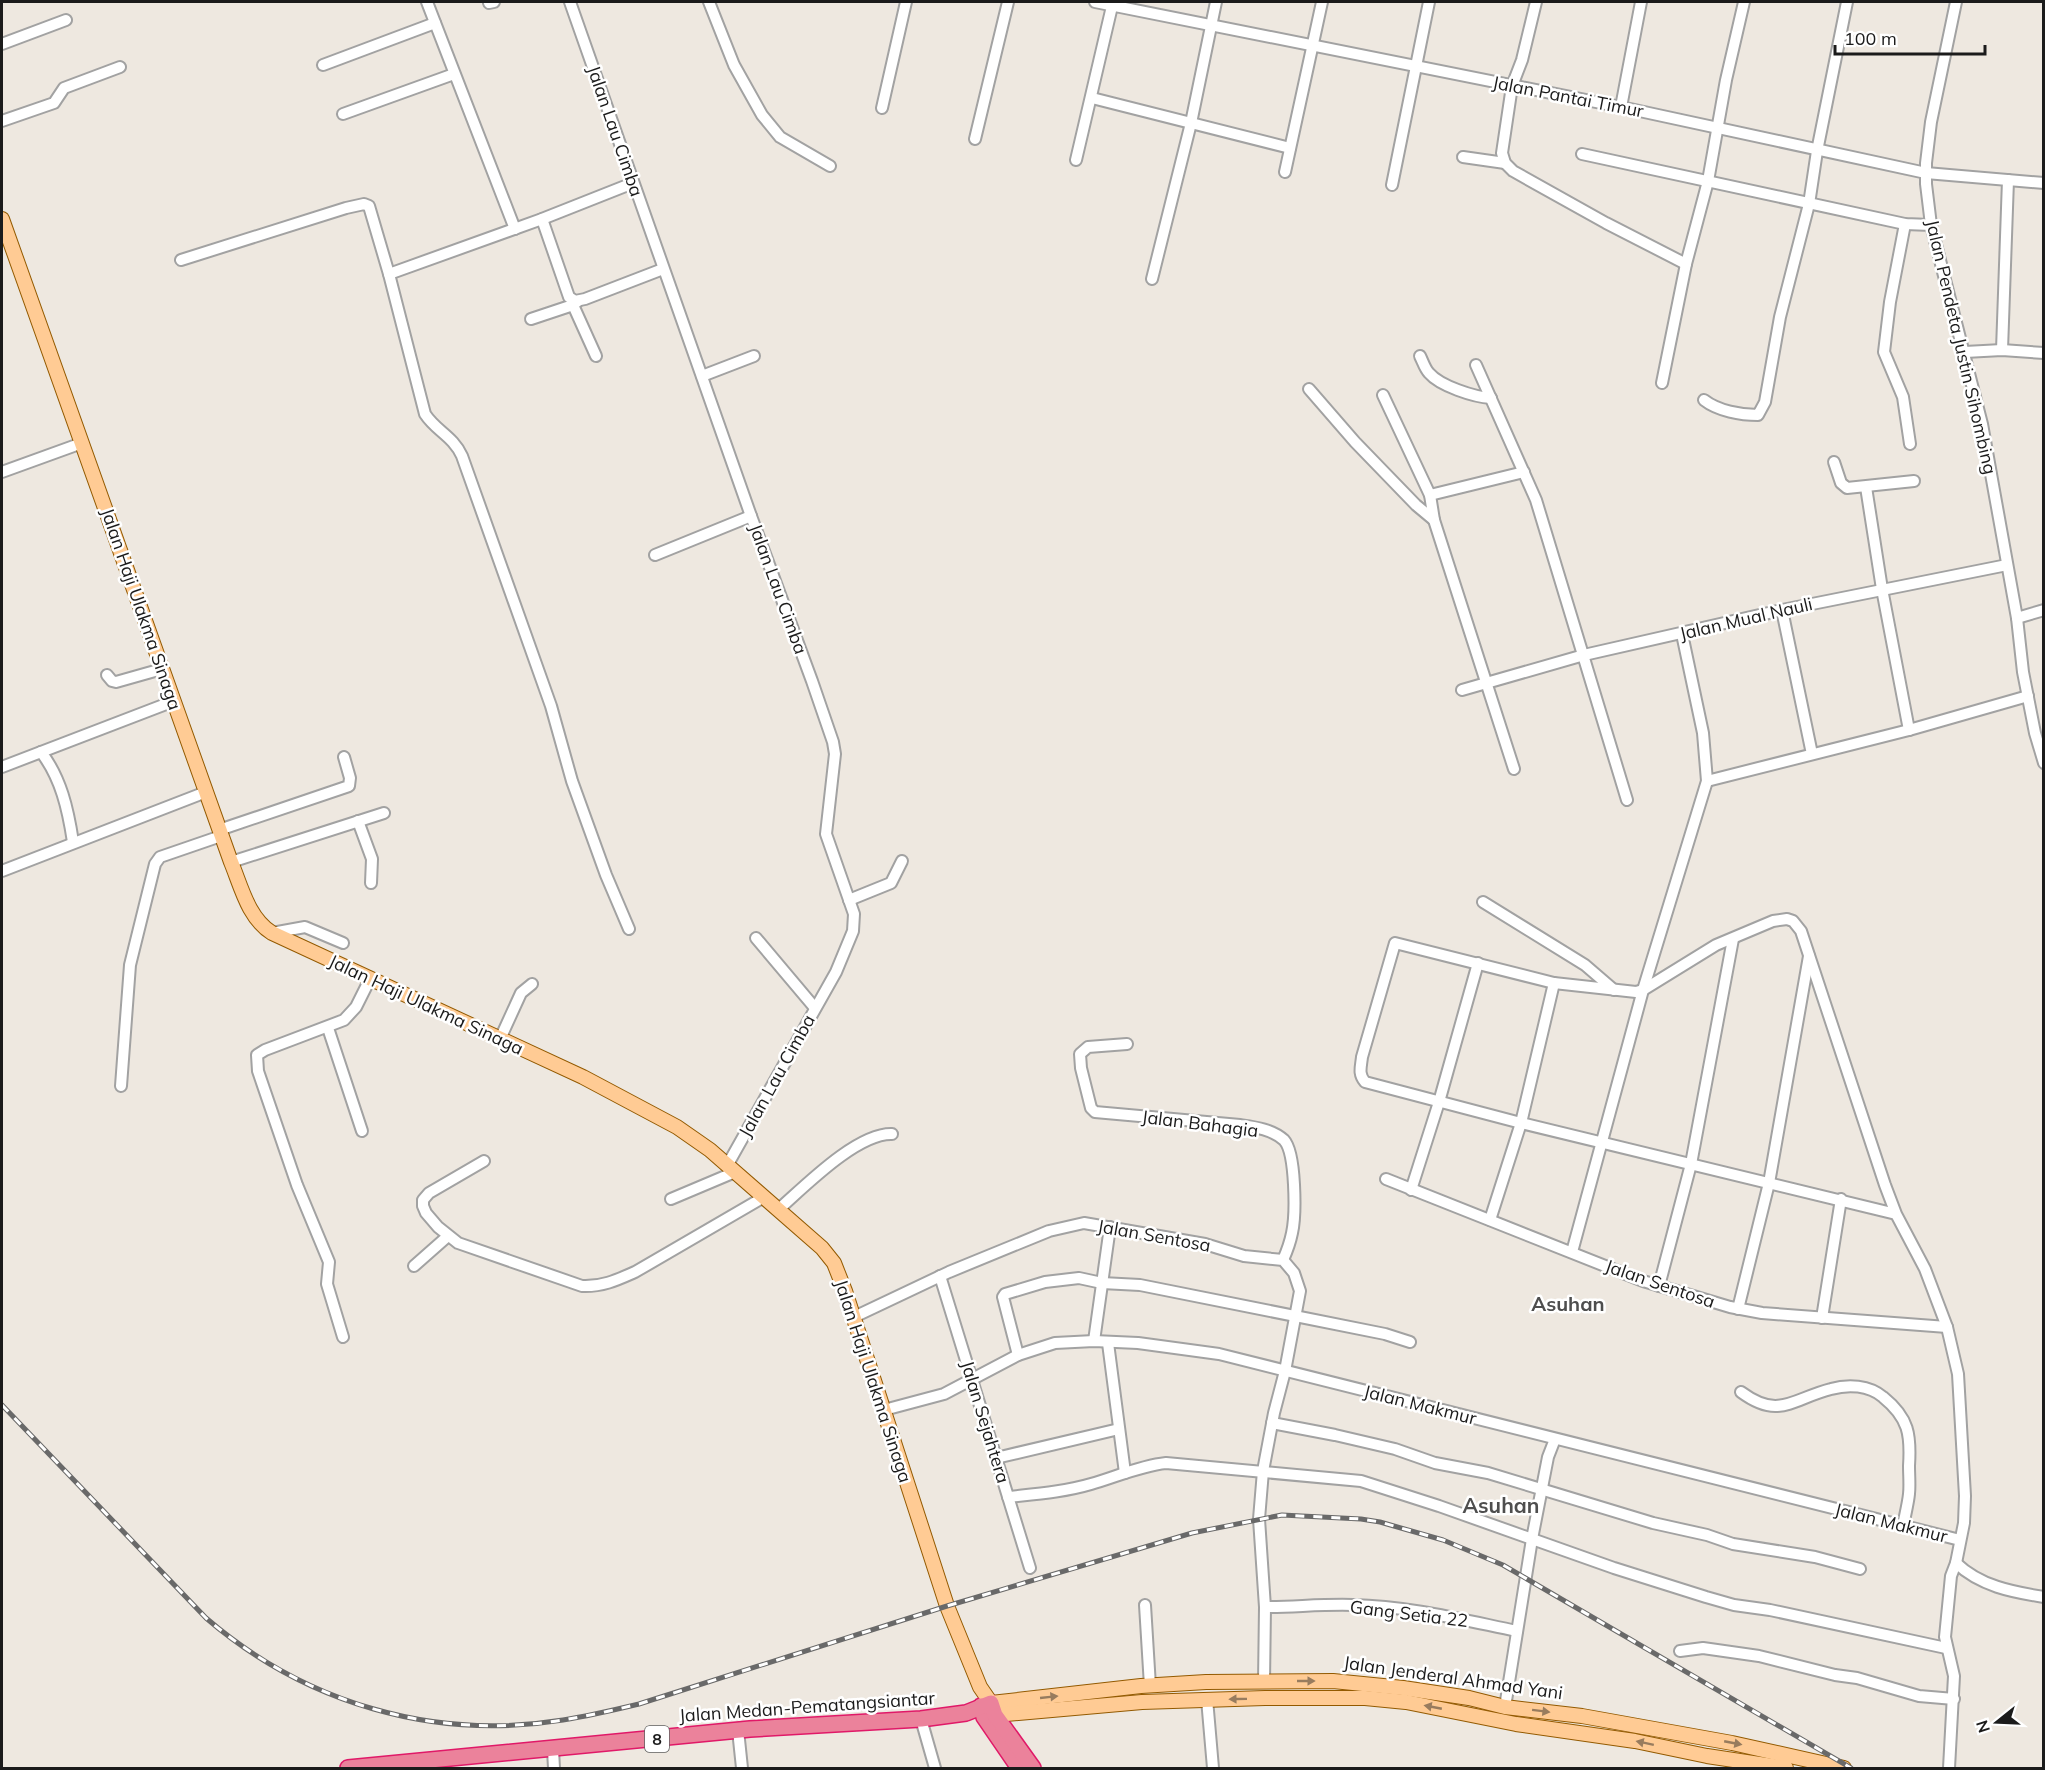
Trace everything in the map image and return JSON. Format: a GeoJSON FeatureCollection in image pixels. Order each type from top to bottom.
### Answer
{"type":"FeatureCollection","features":[{"type":"Feature","properties":{"kind":"highway","name":"Jalan Medan-Pematangsiantar"},"geometry":{"type":"LineString","coordinates":[[348,1768],[553,1750],[738,1730],[921,1719],[987,1710]]}},
{"type":"Feature","properties":{"kind":"highway"},"geometry":{"type":"LineString","coordinates":[[987,1710],[1019,1768]]}},
{"type":"Feature","properties":{"kind":"highway"},"geometry":{"type":"LineString","coordinates":[[987,1710],[1034,1768]]}},
{"type":"Feature","properties":{"kind":"main road","name":"Jalan Haji Ulakma Sinaga"},"geometry":{"type":"LineString","coordinates":[[2,219],[220,833],[253,913],[262,927],[583,1077],[677,1126],[731,1168],[822,1248],[834,1263],[854,1317],[947,1606],[987,1710]]}},
{"type":"Feature","properties":{"kind":"main road","name":"Jalan Jenderal Ahmad Yani"},"geometry":{"type":"LineString","coordinates":[[987,1710],[1150,1686],[1206,1682],[1333,1681],[1403,1688],[1469,1698],[1505,1707],[1582,1716],[1732,1743],[1844,1768]]}},
{"type":"Feature","properties":{"kind":"main road"},"geometry":{"type":"LineString","coordinates":[[1359,1684],[1359,1699]]}},
{"type":"Feature","properties":{"kind":"main road"},"geometry":{"type":"LineString","coordinates":[[1468,1714],[1469,1698]]}},
{"type":"Feature","properties":{"kind":"main road","name":"Jalan Jenderal Ahmad Yani"},"geometry":{"type":"LineString","coordinates":[[987,1710],[1207,1699],[1359,1699],[1406,1702],[1516,1724],[1635,1741],[1786,1768]]}},
{"type":"Feature","properties":{"kind":"street"},"geometry":{"type":"LineString","coordinates":[[426,2],[515,229]]}},
{"type":"Feature","properties":{"kind":"street","name":"Jalan Lau Cimba"},"geometry":{"type":"LineString","coordinates":[[570,2],[751,516],[834,742],[836,754],[826,834],[854,914],[853,931],[836,972],[731,1168]]}},
{"type":"Feature","properties":{"kind":"street"},"geometry":{"type":"LineString","coordinates":[[709,2],[734,65],[762,115],[780,137],[830,166]]}},
{"type":"Feature","properties":{"kind":"street"},"geometry":{"type":"LineString","coordinates":[[882,108],[906,2]]}},
{"type":"Feature","properties":{"kind":"street"},"geometry":{"type":"LineString","coordinates":[[975,139],[1008,2]]}},
{"type":"Feature","properties":{"kind":"street","name":"Jalan Pantai Timur"},"geometry":{"type":"LineString","coordinates":[[1095,2],[1621,107],[1926,173],[2043,183]]}},
{"type":"Feature","properties":{"kind":"street"},"geometry":{"type":"LineString","coordinates":[[1152,279],[1191,123],[1216,2]]}},
{"type":"Feature","properties":{"kind":"street"},"geometry":{"type":"LineString","coordinates":[[1285,172],[1322,2]]}},
{"type":"Feature","properties":{"kind":"street"},"geometry":{"type":"LineString","coordinates":[[1392,185],[1429,2]]}},
{"type":"Feature","properties":{"kind":"street"},"geometry":{"type":"LineString","coordinates":[[1536,2],[1522,60],[1512,86],[1502,153],[1505,163],[1513,171],[1686,264]]}},
{"type":"Feature","properties":{"kind":"street"},"geometry":{"type":"LineString","coordinates":[[1621,107],[1641,2]]}},
{"type":"Feature","properties":{"kind":"street"},"geometry":{"type":"LineString","coordinates":[[1662,383],[1686,264],[1708,181],[1744,2]]}},
{"type":"Feature","properties":{"kind":"street"},"geometry":{"type":"LineString","coordinates":[[1704,400],[1728,411],[1753,415],[1758,415],[1765,402],[1780,317],[1809,204],[1817,151],[1847,2]]}},
{"type":"Feature","properties":{"kind":"street","name":"Jalan Pendeta Justin Sihombing"},"geometry":{"type":"LineString","coordinates":[[1956,2],[1931,122],[1926,173],[1931,225],[1982,424],[2017,618],[2034,733],[2043,763]]}},
{"type":"Feature","properties":{"kind":"street"},"geometry":{"type":"LineString","coordinates":[[1076,160],[1113,4]]}},
{"type":"Feature","properties":{"kind":"street"},"geometry":{"type":"LineString","coordinates":[[2,44],[66,20]]}},
{"type":"Feature","properties":{"kind":"street"},"geometry":{"type":"LineString","coordinates":[[323,65],[435,23]]}},
{"type":"Feature","properties":{"kind":"street"},"geometry":{"type":"LineString","coordinates":[[2,121],[54,103],[64,88],[120,67]]}},
{"type":"Feature","properties":{"kind":"street"},"geometry":{"type":"LineString","coordinates":[[343,114],[454,74]]}},
{"type":"Feature","properties":{"kind":"street"},"geometry":{"type":"LineString","coordinates":[[1092,99],[1290,148]]}},
{"type":"Feature","properties":{"kind":"street"},"geometry":{"type":"LineString","coordinates":[[1582,154],[1905,224],[1931,225]]}},
{"type":"Feature","properties":{"kind":"street"},"geometry":{"type":"LineString","coordinates":[[1463,157],[1505,163]]}},
{"type":"Feature","properties":{"kind":"street"},"geometry":{"type":"LineString","coordinates":[[2002,350],[2008,180]]}},
{"type":"Feature","properties":{"kind":"street"},"geometry":{"type":"LineString","coordinates":[[389,274],[542,219],[633,183]]}},
{"type":"Feature","properties":{"kind":"street"},"geometry":{"type":"LineString","coordinates":[[181,260],[364,204],[369,206],[425,414],[435,426],[454,441],[462,456],[550,706],[572,781],[606,875],[629,929]]}},
{"type":"Feature","properties":{"kind":"street"},"geometry":{"type":"LineString","coordinates":[[542,219],[569,297],[576,303],[596,356]]}},
{"type":"Feature","properties":{"kind":"street"},"geometry":{"type":"LineString","coordinates":[[1905,224],[1890,302],[1884,352],[1903,397],[1910,444]]}},
{"type":"Feature","properties":{"kind":"street"},"geometry":{"type":"LineString","coordinates":[[531,319],[663,269]]}},
{"type":"Feature","properties":{"kind":"street"},"geometry":{"type":"LineString","coordinates":[[1965,352],[2002,350],[2043,353]]}},
{"type":"Feature","properties":{"kind":"street"},"geometry":{"type":"LineString","coordinates":[[702,376],[754,356]]}},
{"type":"Feature","properties":{"kind":"street"},"geometry":{"type":"LineString","coordinates":[[1420,356],[1430,374],[1439,381],[1477,398],[1491,398]]}},
{"type":"Feature","properties":{"kind":"street"},"geometry":{"type":"LineString","coordinates":[[1476,364],[1536,500],[1627,800]]}},
{"type":"Feature","properties":{"kind":"street"},"geometry":{"type":"LineString","coordinates":[[1310,389],[1355,442],[1416,505],[1434,520]]}},
{"type":"Feature","properties":{"kind":"street"},"geometry":{"type":"LineString","coordinates":[[1383,395],[1430,495],[1434,520],[1514,769]]}},
{"type":"Feature","properties":{"kind":"street"},"geometry":{"type":"LineString","coordinates":[[2,472],[81,443]]}},
{"type":"Feature","properties":{"kind":"street"},"geometry":{"type":"LineString","coordinates":[[1834,462],[1841,483],[1847,488],[1914,481]]}},
{"type":"Feature","properties":{"kind":"street"},"geometry":{"type":"LineString","coordinates":[[1430,495],[1524,472]]}},
{"type":"Feature","properties":{"kind":"street"},"geometry":{"type":"LineString","coordinates":[[1866,487],[1882,590],[1909,730]]}},
{"type":"Feature","properties":{"kind":"street"},"geometry":{"type":"LineString","coordinates":[[655,555],[751,516]]}},
{"type":"Feature","properties":{"kind":"street","name":"Jalan Mual Nauli"},"geometry":{"type":"LineString","coordinates":[[1462,690],[1584,655],[1782,610],[2007,565]]}},
{"type":"Feature","properties":{"kind":"street"},"geometry":{"type":"LineString","coordinates":[[1782,610],[1812,754]]}},
{"type":"Feature","properties":{"kind":"street"},"geometry":{"type":"LineString","coordinates":[[2017,618],[2043,610]]}},
{"type":"Feature","properties":{"kind":"street"},"geometry":{"type":"LineString","coordinates":[[1572,1252],[1643,990],[1707,781],[1703,733],[1682,634]]}},
{"type":"Feature","properties":{"kind":"street"},"geometry":{"type":"LineString","coordinates":[[107,675],[116,682],[162,669]]}},
{"type":"Feature","properties":{"kind":"street"},"geometry":{"type":"LineString","coordinates":[[1707,781],[1909,730],[2028,696]]}},
{"type":"Feature","properties":{"kind":"street"},"geometry":{"type":"LineString","coordinates":[[2,767],[174,701]]}},
{"type":"Feature","properties":{"kind":"street"},"geometry":{"type":"LineString","coordinates":[[41,752],[51,765],[60,786],[68,812],[73,842]]}},
{"type":"Feature","properties":{"kind":"street"},"geometry":{"type":"LineString","coordinates":[[121,1086],[130,965],[155,864],[160,857],[349,786],[350,778],[344,757]]}},
{"type":"Feature","properties":{"kind":"street"},"geometry":{"type":"LineString","coordinates":[[2,871],[206,792]]}},
{"type":"Feature","properties":{"kind":"street"},"geometry":{"type":"LineString","coordinates":[[231,862],[384,813]]}},
{"type":"Feature","properties":{"kind":"street"},"geometry":{"type":"LineString","coordinates":[[358,821],[372,859],[371,883]]}},
{"type":"Feature","properties":{"kind":"street"},"geometry":{"type":"LineString","coordinates":[[849,900],[891,883],[902,861]]}},
{"type":"Feature","properties":{"kind":"street"},"geometry":{"type":"LineString","coordinates":[[1483,902],[1585,965],[1614,991]]}},
{"type":"Feature","properties":{"kind":"street"},"geometry":{"type":"LineString","coordinates":[[1896,1214],[1521,1123],[1365,1082],[1361,1078],[1360,1070],[1395,943],[1554,983],[1626,992],[1643,990],[1716,945],[1773,921],[1787,919],[1793,921],[1801,931],[1885,1185],[1896,1214],[1925,1269],[1947,1326],[1958,1374],[1966,1474],[1964,1523],[1956,1563],[1950,1576],[1945,1637],[1953,1665],[1954,1699],[1949,1768]]}},
{"type":"Feature","properties":{"kind":"street"},"geometry":{"type":"LineString","coordinates":[[272,933],[305,927],[343,943]]}},
{"type":"Feature","properties":{"kind":"street"},"geometry":{"type":"LineString","coordinates":[[756,938],[815,1008]]}},
{"type":"Feature","properties":{"kind":"street"},"geometry":{"type":"LineString","coordinates":[[1659,1286],[1691,1164],[1733,939]]}},
{"type":"Feature","properties":{"kind":"street"},"geometry":{"type":"LineString","coordinates":[[1738,1309],[1769,1183],[1809,956]]}},
{"type":"Feature","properties":{"kind":"street"},"geometry":{"type":"LineString","coordinates":[[1411,1190],[1439,1102],[1478,963]]}},
{"type":"Feature","properties":{"kind":"street"},"geometry":{"type":"LineString","coordinates":[[343,1337],[327,1284],[329,1262],[297,1185],[256,1060],[257,1055],[265,1050],[328,1028],[349,1016],[370,979]]}},
{"type":"Feature","properties":{"kind":"street"},"geometry":{"type":"LineString","coordinates":[[1490,1220],[1521,1123],[1554,983]]}},
{"type":"Feature","properties":{"kind":"street"},"geometry":{"type":"LineString","coordinates":[[500,1039],[521,993],[532,984]]}},
{"type":"Feature","properties":{"kind":"street"},"geometry":{"type":"LineString","coordinates":[[328,1028],[362,1131]]}},
{"type":"Feature","properties":{"kind":"street","name":"Jalan Bahagia"},"geometry":{"type":"LineString","coordinates":[[1127,1044],[1088,1047],[1080,1054],[1081,1068],[1091,1108],[1100,1113],[1260,1128],[1284,1141],[1290,1150],[1294,1205],[1293,1231],[1283,1260]]}},
{"type":"Feature","properties":{"kind":"street"},"geometry":{"type":"LineString","coordinates":[[779,1209],[830,1164],[875,1136],[892,1134]]}},
{"type":"Feature","properties":{"kind":"street"},"geometry":{"type":"LineString","coordinates":[[484,1161],[429,1193],[423,1200],[426,1213],[458,1243],[582,1286],[593,1287],[613,1282],[635,1272],[764,1197]]}},
{"type":"Feature","properties":{"kind":"street"},"geometry":{"type":"LineString","coordinates":[[671,1199],[731,1168]]}},
{"type":"Feature","properties":{"kind":"street","name":"Jalan Sentosa"},"geometry":{"type":"LineString","coordinates":[[1386,1179],[1659,1286],[1738,1309],[1822,1318],[1947,1326]]}},
{"type":"Feature","properties":{"kind":"street"},"geometry":{"type":"LineString","coordinates":[[1822,1318],[1841,1199]]}},
{"type":"Feature","properties":{"kind":"street","name":"Jalan Sentosa"},"geometry":{"type":"LineString","coordinates":[[854,1317],[940,1276],[1049,1232],[1084,1223],[1205,1244],[1244,1256],[1283,1260]]}},
{"type":"Feature","properties":{"kind":"street"},"geometry":{"type":"LineString","coordinates":[[1094,1341],[1110,1227]]}},
{"type":"Feature","properties":{"kind":"street"},"geometry":{"type":"LineString","coordinates":[[414,1266],[448,1236]]}},
{"type":"Feature","properties":{"kind":"street"},"geometry":{"type":"LineString","coordinates":[[1264,1682],[1265,1607],[1259,1519],[1263,1471],[1300,1291],[1294,1273],[1283,1260]]}},
{"type":"Feature","properties":{"kind":"street","name":"Jalan Sejahtera"},"geometry":{"type":"LineString","coordinates":[[940,1276],[1030,1568]]}},
{"type":"Feature","properties":{"kind":"street"},"geometry":{"type":"LineString","coordinates":[[1018,1355],[1003,1298],[1005,1294],[1045,1282],[1079,1278],[1102,1283],[1140,1285],[1385,1334],[1410,1342]]}},
{"type":"Feature","properties":{"kind":"street","name":"Jalan Makmur"},"geometry":{"type":"LineString","coordinates":[[884,1410],[944,1394],[1018,1355],[1055,1343],[1094,1341],[1138,1343],[1219,1354],[1960,1540]]}},
{"type":"Feature","properties":{"kind":"street"},"geometry":{"type":"LineString","coordinates":[[1108,1343],[1125,1473]]}},
{"type":"Feature","properties":{"kind":"street"},"geometry":{"type":"LineString","coordinates":[[1741,1392],[1755,1403],[1774,1407],[1799,1401],[1832,1388],[1862,1386],[1876,1391],[1886,1399],[1905,1422],[1911,1440],[1910,1492],[1903,1526]]}},
{"type":"Feature","properties":{"kind":"street"},"geometry":{"type":"LineString","coordinates":[[1272,1423],[1345,1437],[1395,1449],[1435,1463],[1488,1473],[1653,1523],[1707,1535],[1733,1544],[1815,1557],[1860,1569]]}},
{"type":"Feature","properties":{"kind":"street"},"geometry":{"type":"LineString","coordinates":[[996,1458],[1119,1430]]}},
{"type":"Feature","properties":{"kind":"street"},"geometry":{"type":"LineString","coordinates":[[1505,1707],[1532,1539],[1548,1457],[1555,1439]]}},
{"type":"Feature","properties":{"kind":"street"},"geometry":{"type":"LineString","coordinates":[[1008,1497],[1060,1491],[1091,1484],[1146,1465],[1166,1463],[1361,1481],[1439,1506],[1614,1569],[1734,1605],[1770,1610],[1946,1647]]}},
{"type":"Feature","properties":{"kind":"street"},"geometry":{"type":"LineString","coordinates":[[1956,1563],[1974,1578],[2017,1593],[2043,1597]]}},
{"type":"Feature","properties":{"kind":"street"},"geometry":{"type":"LineString","coordinates":[[1145,1605],[1150,1686]]}},
{"type":"Feature","properties":{"kind":"street","name":"Gang Setia 22"},"geometry":{"type":"LineString","coordinates":[[1265,1607],[1353,1605],[1381,1607],[1439,1615],[1517,1631]]}},
{"type":"Feature","properties":{"kind":"street"},"geometry":{"type":"LineString","coordinates":[[1680,1651],[1703,1648],[1759,1656],[1835,1675],[1857,1678],[1919,1696],[1954,1699]]}},
{"type":"Feature","properties":{"kind":"street"},"geometry":{"type":"LineString","coordinates":[[1207,1699],[1213,1768]]}},
{"type":"Feature","properties":{"kind":"street"},"geometry":{"type":"LineString","coordinates":[[921,1719],[935,1768]]}},
{"type":"Feature","properties":{"kind":"street"},"geometry":{"type":"LineString","coordinates":[[738,1730],[742,1768]]}},
{"type":"Feature","properties":{"kind":"street"},"geometry":{"type":"LineString","coordinates":[[553,1750],[554,1768]]}},
{"type":"Feature","properties":{"kind":"railway"},"geometry":{"type":"LineString","coordinates":[[2,1405],[206,1618],[244,1648],[285,1673],[328,1693],[373,1709],[419,1719],[466,1725],[514,1725],[563,1720],[639,1704],[947,1606],[1192,1533],[1282,1515],[1380,1522],[1443,1540],[1503,1565],[1851,1768]]}},
{"type":"Feature","properties":{"kind":"district","name":"Asuhan"},"geometry":{"type":"Point","coordinates":[1568,1304]}},
{"type":"Feature","properties":{"kind":"district","name":"Asuhan"},"geometry":{"type":"Point","coordinates":[1501,1506]}}]}
